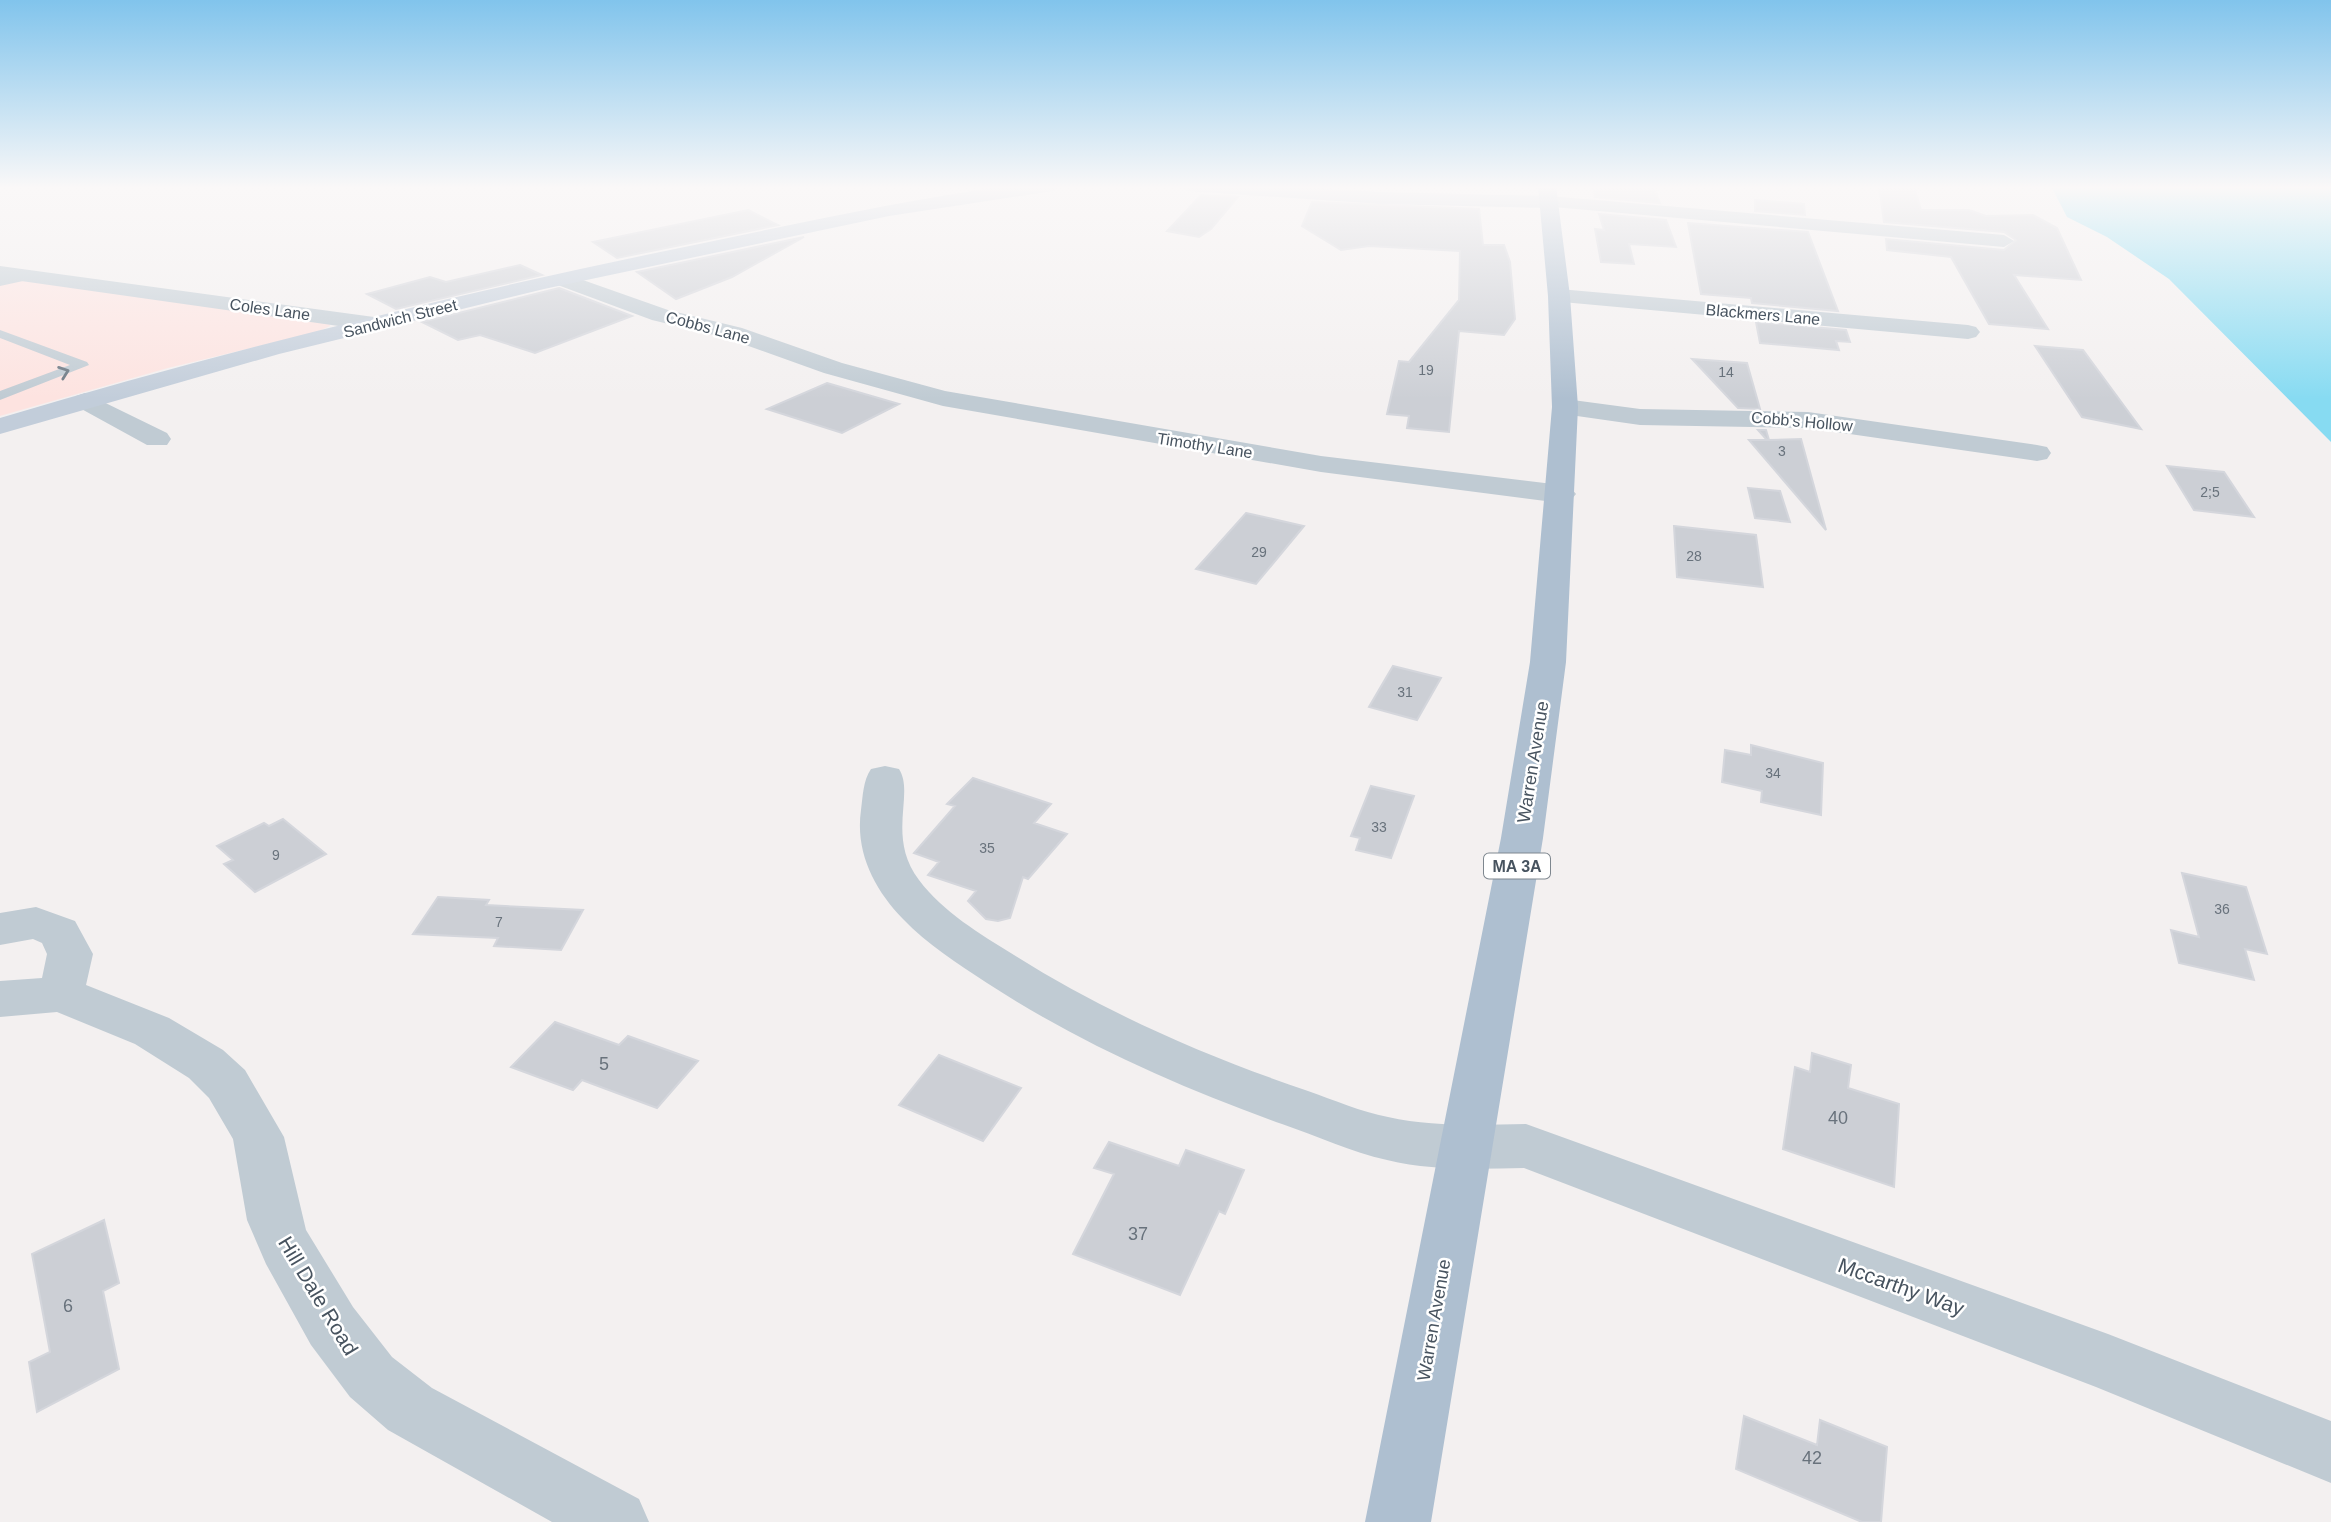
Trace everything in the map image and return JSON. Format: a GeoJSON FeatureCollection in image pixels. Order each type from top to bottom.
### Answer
{"type":"FeatureCollection","features":[{"type":"Feature","properties":{"kind":"main road","name":"Warren Avenue"},"geometry":{"type":"LineString","coordinates":[[1398,1522],[1538,740],[1548,662],[1565,407],[1555,257]]}},
{"type":"Feature","properties":{"kind":"street","name":"Sandwich Street"},"geometry":{"type":"LineString","coordinates":[[0,426],[374,324],[661,257]]}},
{"type":"Feature","properties":{"kind":"street","name":"Coles Lane"},"geometry":{"type":"LineString","coordinates":[[0,272],[374,324]]}},
{"type":"Feature","properties":{"kind":"street","name":"Cobbs Lane"},"geometry":{"type":"LineString","coordinates":[[563,279],[660,315],[734,332],[853,373]]}},
{"type":"Feature","properties":{"kind":"street","name":"Blackmers Lane"},"geometry":{"type":"LineString","coordinates":[[1559,296],[1968,332]]}},
{"type":"Feature","properties":{"kind":"street","name":"Timothy Lane"},"geometry":{"type":"LineString","coordinates":[[853,373],[973,404],[1160,438],[1360,469],[1481,481],[1561,494]]}},
{"type":"Feature","properties":{"kind":"street"},"geometry":{"type":"LineString","coordinates":[[85,401],[157,439]]}},
{"type":"Feature","properties":{"kind":"street","name":"Cobb's Hollow"},"geometry":{"type":"LineString","coordinates":[[1565,407],[1640,417],[1808,420],[2037,453]]}},
{"type":"Feature","properties":{"kind":"street","name":"Mccarthy Way"},"geometry":{"type":"LineString","coordinates":[[885,778],[879,820],[880,842],[897,880],[909,898],[934,923],[1000,969],[1078,1016],[1212,1077],[1396,1141],[1465,1147],[1526,1146],[2108,1363],[2331,1452]]}},
{"type":"Feature","properties":{"kind":"street"},"geometry":{"type":"LineString","coordinates":[[0,929],[28,923],[43,924],[59,932],[70,954],[61,994]]}},
{"type":"Feature","properties":{"kind":"street","name":"Hill Dale Road"},"geometry":{"type":"LineString","coordinates":[[0,999],[61,994],[152,1031],[206,1063],[228,1084],[258,1137],[274,1220],[286,1247],[332,1326],[371,1377],[410,1409],[616,1522]]}},
{"type":"Feature","properties":{"kind":"lane"},"geometry":{"type":"LineString","coordinates":[[0,282],[33,276]]}},
{"type":"Feature","properties":{"kind":"lane"},"geometry":{"type":"LineString","coordinates":[[0,334],[82,365],[0,396]]}},
{"type":"Feature","properties":{"kind":"shaded area"},"geometry":{"type":"Polygon","coordinates":[[[0,278],[329,320],[330,326],[317,332],[168,368],[0,416],[0,278]]]}},
{"type":"Feature","properties":{"kind":"water"},"geometry":{"type":"Polygon","coordinates":[[[2137,257],[2331,257],[2331,442],[2169,279],[2137,257]]]}},
{"type":"Feature","properties":{"kind":"building"},"geometry":{"type":"Polygon","coordinates":[[[708,257],[768,257],[732,277],[676,299],[637,272],[708,257]]]}},
{"type":"Feature","properties":{"kind":"building"},"geometry":{"type":"Polygon","coordinates":[[[1460,257],[1508,257],[1515,319],[1504,335],[1459,331],[1449,432],[1407,428],[1409,416],[1387,414],[1399,361],[1409,362],[1459,300],[1460,257]]]}},
{"type":"Feature","properties":{"kind":"building"},"geometry":{"type":"Polygon","coordinates":[[[1600,257],[1632,257],[1634,264],[1601,262],[1600,257]]]}},
{"type":"Feature","properties":{"kind":"building"},"geometry":{"type":"Polygon","coordinates":[[[1694,257],[1818,257],[1838,311],[1752,303],[1751,298],[1701,294],[1694,257]]]}},
{"type":"Feature","properties":{"kind":"building"},"geometry":{"type":"Polygon","coordinates":[[[1951,257],[2070,257],[2081,280],[2014,275],[2048,329],[1989,324],[1951,257]]]}},
{"type":"Feature","properties":{"kind":"building"},"geometry":{"type":"Polygon","coordinates":[[[520,265],[542,275],[396,309],[367,294],[430,277],[446,282],[520,265]]]}},
{"type":"Feature","properties":{"kind":"building"},"geometry":{"type":"Polygon","coordinates":[[[559,288],[632,316],[535,353],[480,335],[458,340],[422,322],[559,288]]]}},
{"type":"Feature","properties":{"kind":"building"},"geometry":{"type":"Polygon","coordinates":[[[1756,322],[1846,330],[1850,342],[1836,341],[1839,350],[1760,343],[1756,322]]]}},
{"type":"Feature","properties":{"kind":"building"},"geometry":{"type":"Polygon","coordinates":[[[2035,346],[2083,350],[2141,429],[2082,417],[2035,346]]]}},
{"type":"Feature","properties":{"kind":"building"},"geometry":{"type":"Polygon","coordinates":[[[1692,359],[1747,363],[1760,409],[1738,408],[1692,359]]]}},
{"type":"Feature","properties":{"kind":"building"},"geometry":{"type":"Polygon","coordinates":[[[827,383],[899,404],[842,433],[767,409],[827,383]]]}},
{"type":"Feature","properties":{"kind":"building"},"geometry":{"type":"Polygon","coordinates":[[[1758,430],[1766,430],[1769,440],[1801,439],[1826,530],[1749,440],[1767,440],[1758,430]]]}},
{"type":"Feature","properties":{"kind":"building"},"geometry":{"type":"Polygon","coordinates":[[[2167,466],[2224,472],[2254,517],[2194,510],[2167,466]]]}},
{"type":"Feature","properties":{"kind":"building"},"geometry":{"type":"Polygon","coordinates":[[[1748,488],[1780,491],[1790,522],[1755,518],[1748,488]]]}},
{"type":"Feature","properties":{"kind":"building"},"geometry":{"type":"Polygon","coordinates":[[[1246,513],[1304,526],[1256,584],[1196,569],[1246,513]]]}},
{"type":"Feature","properties":{"kind":"building"},"geometry":{"type":"Polygon","coordinates":[[[1674,526],[1756,535],[1763,587],[1677,577],[1674,526]]]}},
{"type":"Feature","properties":{"kind":"building"},"geometry":{"type":"Polygon","coordinates":[[[1393,666],[1441,678],[1417,720],[1369,707],[1393,666]]]}},
{"type":"Feature","properties":{"kind":"building"},"geometry":{"type":"Polygon","coordinates":[[[1751,745],[1823,763],[1821,815],[1761,802],[1762,791],[1722,782],[1725,750],[1751,755],[1751,745]]]}},
{"type":"Feature","properties":{"kind":"building"},"geometry":{"type":"Polygon","coordinates":[[[973,778],[1051,804],[1034,823],[1067,834],[1028,879],[1023,877],[1010,918],[998,921],[986,919],[968,901],[976,891],[928,875],[939,862],[914,853],[955,806],[947,804],[973,778]]]}},
{"type":"Feature","properties":{"kind":"building"},"geometry":{"type":"Polygon","coordinates":[[[1371,786],[1414,796],[1391,858],[1356,850],[1360,838],[1351,836],[1371,786]]]}},
{"type":"Feature","properties":{"kind":"building"},"geometry":{"type":"Polygon","coordinates":[[[283,819],[326,854],[255,892],[224,864],[233,860],[217,846],[264,823],[269,826],[283,819]]]}},
{"type":"Feature","properties":{"kind":"building"},"geometry":{"type":"Polygon","coordinates":[[[2182,873],[2246,887],[2267,954],[2245,949],[2254,980],[2179,963],[2171,930],[2199,937],[2182,873]]]}},
{"type":"Feature","properties":{"kind":"building"},"geometry":{"type":"Polygon","coordinates":[[[438,897],[489,900],[486,905],[583,910],[561,950],[494,946],[498,938],[413,934],[438,897]]]}},
{"type":"Feature","properties":{"kind":"building"},"geometry":{"type":"Polygon","coordinates":[[[555,1022],[619,1045],[628,1036],[698,1061],[657,1108],[582,1080],[573,1090],[511,1067],[555,1022]]]}},
{"type":"Feature","properties":{"kind":"building"},"geometry":{"type":"Polygon","coordinates":[[[1812,1053],[1851,1065],[1848,1088],[1899,1104],[1894,1187],[1783,1149],[1795,1067],[1810,1072],[1812,1053]]]}},
{"type":"Feature","properties":{"kind":"building"},"geometry":{"type":"Polygon","coordinates":[[[939,1055],[1021,1088],[983,1141],[899,1105],[939,1055]]]}},
{"type":"Feature","properties":{"kind":"building"},"geometry":{"type":"Polygon","coordinates":[[[1109,1142],[1179,1166],[1186,1150],[1244,1170],[1225,1214],[1219,1211],[1180,1295],[1073,1254],[1114,1174],[1094,1168],[1109,1142]]]}},
{"type":"Feature","properties":{"kind":"building"},"geometry":{"type":"Polygon","coordinates":[[[104,1220],[119,1283],[103,1291],[119,1369],[37,1412],[29,1362],[50,1352],[32,1254],[104,1220]]]}},
{"type":"Feature","properties":{"kind":"building"},"geometry":{"type":"Polygon","coordinates":[[[1744,1416],[1817,1445],[1820,1420],[1887,1447],[1881,1522],[1862,1522],[1736,1469],[1744,1416]]]}}]}
